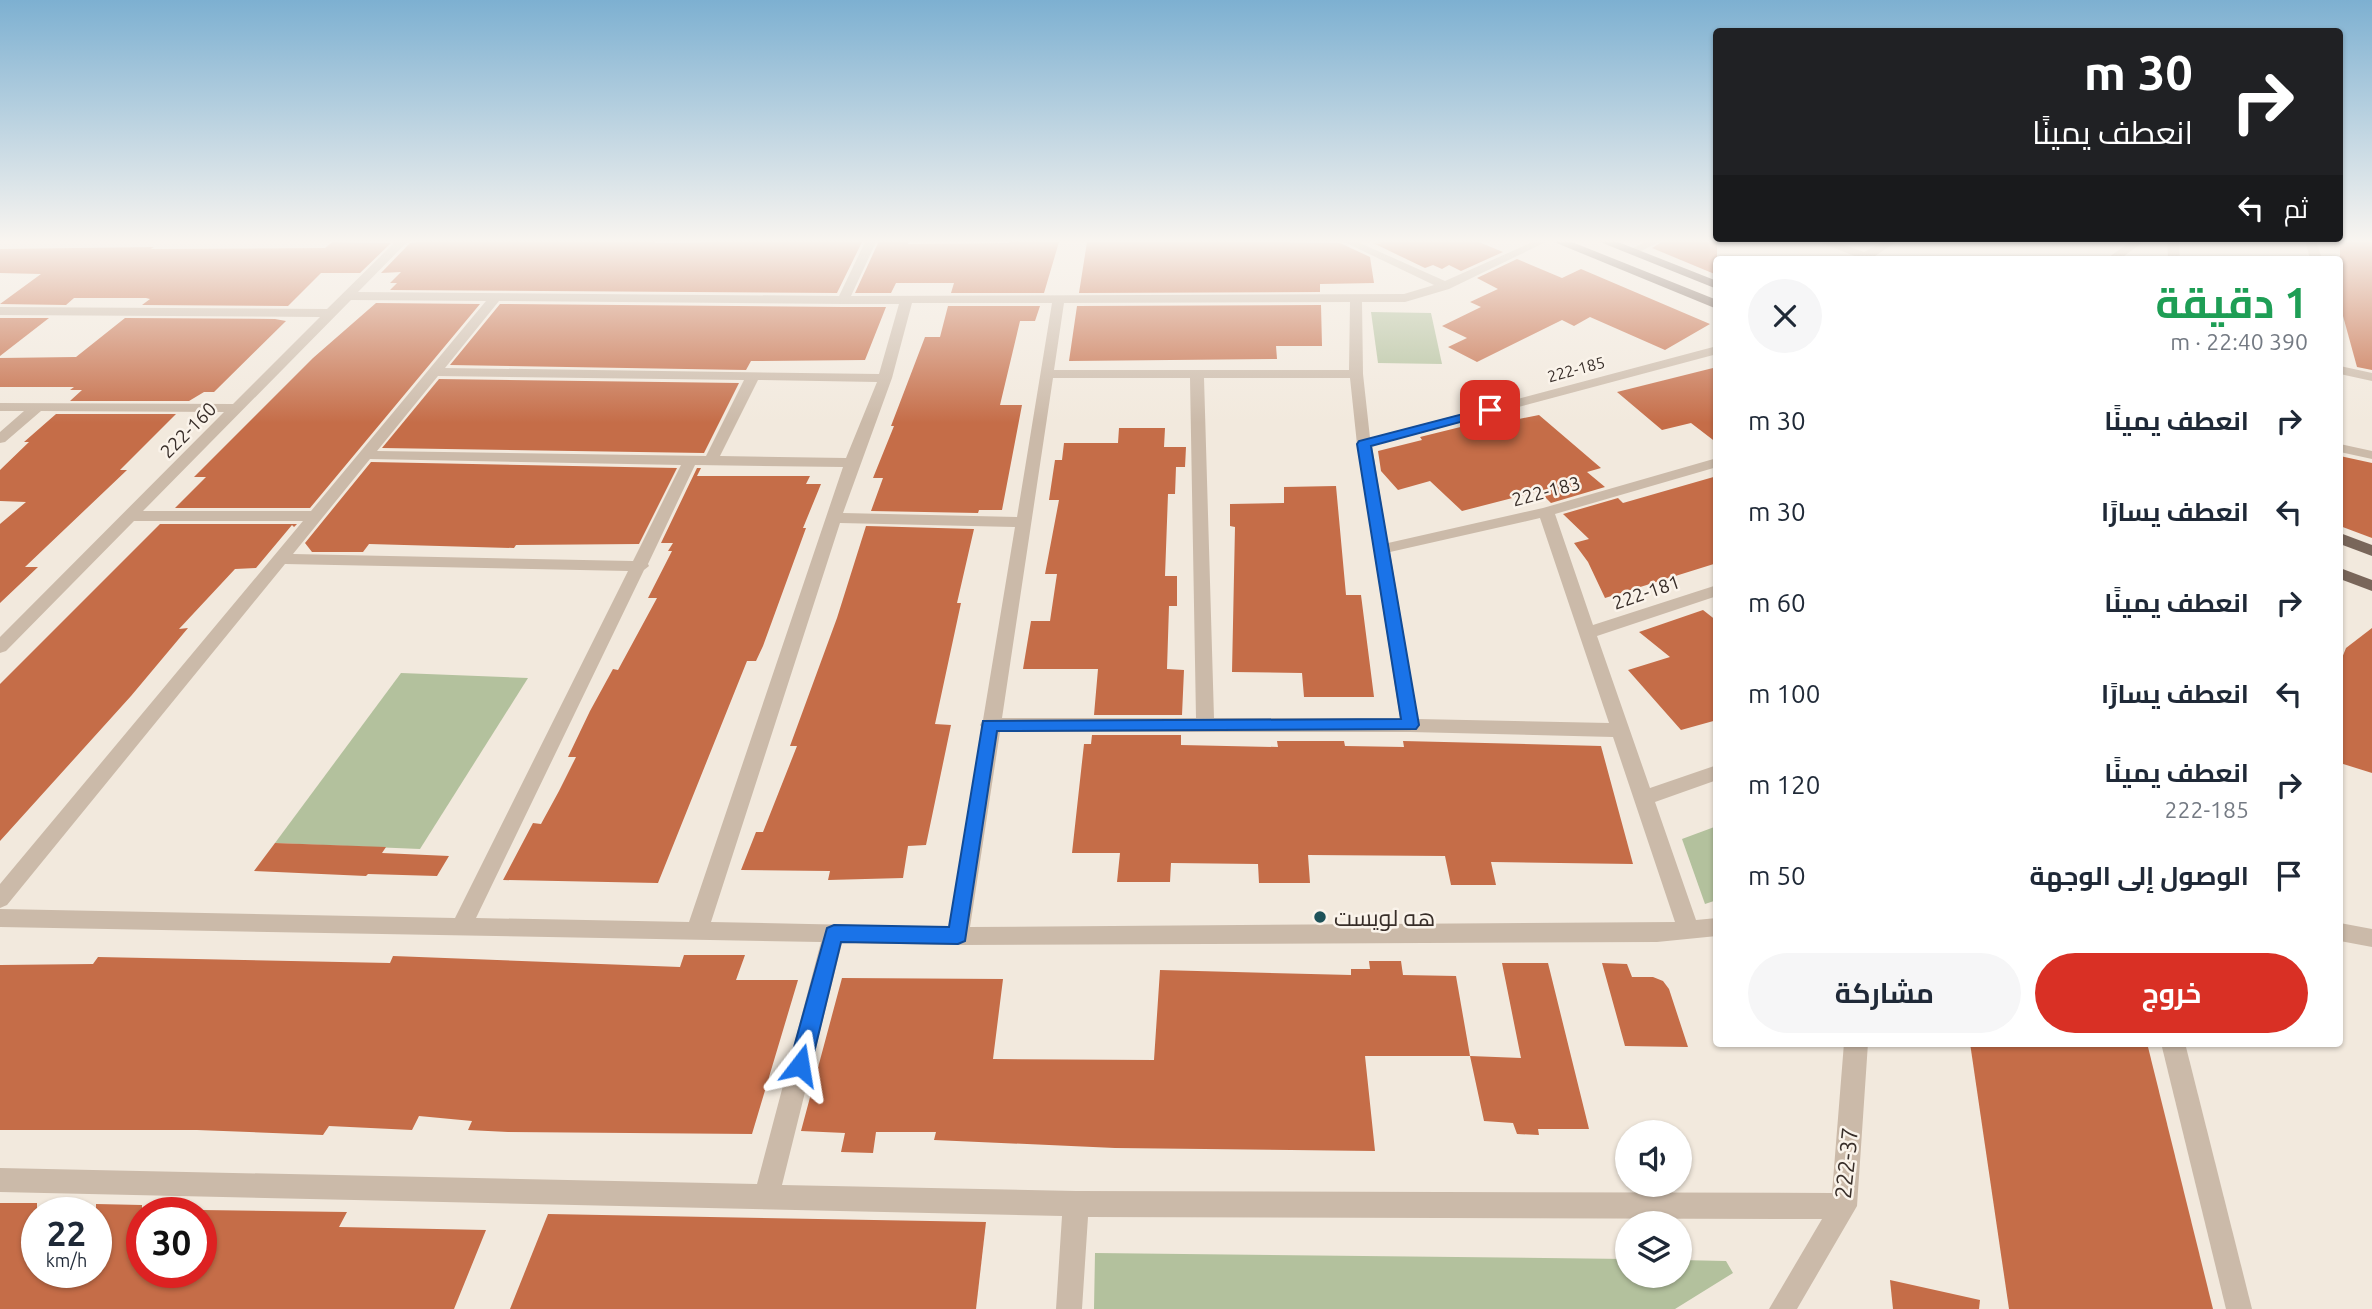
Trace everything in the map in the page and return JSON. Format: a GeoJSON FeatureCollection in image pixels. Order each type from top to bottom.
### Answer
{"type":"FeatureCollection","features":[{"type":"Feature","properties":{"kind":"main road"},"geometry":{"type":"LineString","coordinates":[[2343,539],[2372,551]]}},
{"type":"Feature","properties":{"kind":"main road"},"geometry":{"type":"LineString","coordinates":[[2343,572],[2372,576]]}},
{"type":"Feature","properties":{"kind":"main road"},"geometry":{"type":"LineString","coordinates":[[2343,573],[2372,586]]}},
{"type":"Feature","properties":{"kind":"street","name":"222-160"},"geometry":{"type":"LineString","coordinates":[[0,647],[342,301]]}},
{"type":"Feature","properties":{"kind":"street"},"geometry":{"type":"LineString","coordinates":[[0,900],[493,301]]}},
{"type":"Feature","properties":{"kind":"street"},"geometry":{"type":"LineString","coordinates":[[697,930],[852,463],[885,378],[906,301]]}},
{"type":"Feature","properties":{"kind":"street"},"geometry":{"type":"LineString","coordinates":[[958,936],[989,725],[1058,301]]}},
{"type":"Feature","properties":{"kind":"street"},"geometry":{"type":"LineString","coordinates":[[1356,301],[1356,374],[1364,444],[1410,725]]}},
{"type":"Feature","properties":{"kind":"street"},"geometry":{"type":"LineString","coordinates":[[1,311],[330,313]]}},
{"type":"Feature","properties":{"kind":"street","name":"222-185"},"geometry":{"type":"LineString","coordinates":[[1364,444],[1713,351]]}},
{"type":"Feature","properties":{"kind":"street"},"geometry":{"type":"LineString","coordinates":[[2343,371],[2372,377]]}},
{"type":"Feature","properties":{"kind":"street"},"geometry":{"type":"LineString","coordinates":[[434,372],[885,378]]}},
{"type":"Feature","properties":{"kind":"street"},"geometry":{"type":"LineString","coordinates":[[1045,374],[1356,374]]}},
{"type":"Feature","properties":{"kind":"street"},"geometry":{"type":"LineString","coordinates":[[710,462],[753,376]]}},
{"type":"Feature","properties":{"kind":"street"},"geometry":{"type":"LineString","coordinates":[[1197,376],[1205,725]]}},
{"type":"Feature","properties":{"kind":"street"},"geometry":{"type":"LineString","coordinates":[[0,407],[236,408]]}},
{"type":"Feature","properties":{"kind":"street"},"geometry":{"type":"LineString","coordinates":[[0,439],[38,407]]}},
{"type":"Feature","properties":{"kind":"street"},"geometry":{"type":"LineString","coordinates":[[2343,449],[2372,455]]}},
{"type":"Feature","properties":{"kind":"street"},"geometry":{"type":"LineString","coordinates":[[366,455],[852,463]]}},
{"type":"Feature","properties":{"kind":"street"},"geometry":{"type":"LineString","coordinates":[[461,927],[641,566],[690,461]]}},
{"type":"Feature","properties":{"kind":"street","name":"222-183"},"geometry":{"type":"LineString","coordinates":[[1382,549],[1546,512],[1713,463]]}},
{"type":"Feature","properties":{"kind":"street"},"geometry":{"type":"LineString","coordinates":[[1546,512],[1620,730],[1646,797],[1689,931]]}},
{"type":"Feature","properties":{"kind":"street"},"geometry":{"type":"LineString","coordinates":[[130,516],[316,516]]}},
{"type":"Feature","properties":{"kind":"street"},"geometry":{"type":"LineString","coordinates":[[835,518],[1023,523]]}},
{"type":"Feature","properties":{"kind":"street"},"geometry":{"type":"LineString","coordinates":[[281,559],[641,566]]}},
{"type":"Feature","properties":{"kind":"street","name":"222-181"},"geometry":{"type":"LineString","coordinates":[[1589,633],[1713,591]]}},
{"type":"Feature","properties":{"kind":"street"},"geometry":{"type":"LineString","coordinates":[[989,725],[1410,725],[1620,730]]}},
{"type":"Feature","properties":{"kind":"street"},"geometry":{"type":"LineString","coordinates":[[1646,797],[1713,773]]}},
{"type":"Feature","properties":{"kind":"street"},"geometry":{"type":"LineString","coordinates":[[0,918],[958,936],[1576,932],[1635,934],[1713,928]]}},
{"type":"Feature","properties":{"kind":"street"},"geometry":{"type":"LineString","coordinates":[[766,1197],[834,933]]}},
{"type":"Feature","properties":{"kind":"street"},"geometry":{"type":"LineString","coordinates":[[2343,933],[2372,938]]}},
{"type":"Feature","properties":{"kind":"street","name":"222-37"},"geometry":{"type":"LineString","coordinates":[[1782,1309],[1844,1206],[1856,1047]]}},
{"type":"Feature","properties":{"kind":"street"},"geometry":{"type":"LineString","coordinates":[[2174,1047],[2239,1309]]}},
{"type":"Feature","properties":{"kind":"street"},"geometry":{"type":"LineString","coordinates":[[0,1180],[1076,1204],[1844,1206]]}},
{"type":"Feature","properties":{"kind":"street"},"geometry":{"type":"LineString","coordinates":[[1069,1309],[1076,1204]]}},
{"type":"Feature","properties":{"kind":"green space"},"geometry":{"type":"Polygon","coordinates":[[[1371,312],[1431,313],[1442,364],[1378,363],[1371,312]]]}},
{"type":"Feature","properties":{"kind":"green space"},"geometry":{"type":"Polygon","coordinates":[[[401,673],[528,678],[420,849],[275,843],[401,673]]]}},
{"type":"Feature","properties":{"kind":"green space"},"geometry":{"type":"Polygon","coordinates":[[[1713,827],[1713,901],[1705,904],[1682,839],[1713,827]]]}},
{"type":"Feature","properties":{"kind":"green space"},"geometry":{"type":"Polygon","coordinates":[[[1095,1253],[1615,1259],[1615,1288],[1692,1288],[1692,1260],[1726,1261],[1733,1273],[1675,1309],[1094,1309],[1095,1253]]]}},
{"type":"Feature","properties":{"kind":"building"},"geometry":{"type":"Polygon","coordinates":[[[4,301],[70,301],[66,305],[0,304],[4,301]]]}},
{"type":"Feature","properties":{"kind":"building"},"geometry":{"type":"Polygon","coordinates":[[[147,301],[293,301],[288,306],[142,305],[147,301]]]}},
{"type":"Feature","properties":{"kind":"building"},"geometry":{"type":"Polygon","coordinates":[[[1656,301],[1710,324],[1665,350],[1590,317],[1574,326],[1562,320],[1477,362],[1448,347],[1467,338],[1442,326],[1481,307],[1470,302],[1656,301]]]}},
{"type":"Feature","properties":{"kind":"building"},"geometry":{"type":"Polygon","coordinates":[[[2343,301],[2372,301],[2372,370],[2357,367],[2343,316],[2343,301]]]}},
{"type":"Feature","properties":{"kind":"building"},"geometry":{"type":"Polygon","coordinates":[[[376,303],[480,304],[310,508],[175,508],[206,477],[194,477],[313,358],[376,303]]]}},
{"type":"Feature","properties":{"kind":"building"},"geometry":{"type":"Polygon","coordinates":[[[500,304],[886,307],[865,360],[751,361],[746,370],[450,365],[500,304]]]}},
{"type":"Feature","properties":{"kind":"building"},"geometry":{"type":"Polygon","coordinates":[[[1321,305],[1322,346],[1276,346],[1277,359],[1069,361],[1077,306],[1321,305]]]}},
{"type":"Feature","properties":{"kind":"building"},"geometry":{"type":"Polygon","coordinates":[[[948,306],[1040,306],[1035,321],[1020,321],[1000,405],[1022,405],[1002,510],[979,510],[978,513],[871,511],[883,478],[873,478],[894,426],[891,426],[925,337],[940,337],[948,306]]]}},
{"type":"Feature","properties":{"kind":"building"},"geometry":{"type":"Polygon","coordinates":[[[0,318],[49,318],[0,356],[0,318]]]}},
{"type":"Feature","properties":{"kind":"building"},"geometry":{"type":"Polygon","coordinates":[[[125,318],[286,321],[214,392],[204,392],[189,401],[70,401],[82,390],[70,390],[74,387],[0,387],[0,358],[76,357],[125,318]]]}},
{"type":"Feature","properties":{"kind":"building"},"geometry":{"type":"Polygon","coordinates":[[[1713,368],[1713,440],[1691,423],[1662,430],[1617,392],[1713,368]]]}},
{"type":"Feature","properties":{"kind":"building"},"geometry":{"type":"Polygon","coordinates":[[[439,379],[739,383],[704,453],[382,448],[439,379]]]}},
{"type":"Feature","properties":{"kind":"building"},"geometry":{"type":"Polygon","coordinates":[[[56,414],[176,414],[120,470],[127,470],[25,567],[38,567],[0,603],[0,524],[26,502],[0,501],[0,470],[29,442],[24,442],[56,414]]]}},
{"type":"Feature","properties":{"kind":"building"},"geometry":{"type":"Polygon","coordinates":[[[1509,415],[1519,419],[1539,415],[1601,468],[1587,472],[1605,487],[1551,503],[1539,491],[1462,511],[1430,481],[1398,490],[1381,471],[1378,451],[1422,440],[1420,437],[1509,415]]]}},
{"type":"Feature","properties":{"kind":"building"},"geometry":{"type":"Polygon","coordinates":[[[1119,428],[1165,428],[1164,447],[1186,447],[1185,467],[1176,467],[1175,494],[1168,494],[1165,576],[1177,576],[1177,606],[1169,606],[1167,669],[1184,670],[1182,715],[1094,715],[1098,669],[1023,669],[1031,621],[1050,621],[1057,574],[1045,574],[1059,500],[1049,500],[1055,460],[1062,460],[1064,443],[1118,443],[1119,428]]]}},
{"type":"Feature","properties":{"kind":"building"},"geometry":{"type":"Polygon","coordinates":[[[2343,457],[2372,463],[2372,538],[2343,527],[2343,457]]]}},
{"type":"Feature","properties":{"kind":"building"},"geometry":{"type":"Polygon","coordinates":[[[371,462],[677,468],[639,544],[516,545],[514,548],[369,544],[363,552],[312,552],[305,543],[371,462]]]}},
{"type":"Feature","properties":{"kind":"building"},"geometry":{"type":"Polygon","coordinates":[[[697,468],[701,468],[697,476],[810,476],[806,484],[821,484],[803,528],[806,528],[763,646],[756,661],[747,661],[658,883],[503,880],[533,823],[541,824],[576,757],[568,757],[590,711],[613,669],[618,670],[657,598],[648,598],[672,551],[668,551],[673,543],[661,543],[697,468]]]}},
{"type":"Feature","properties":{"kind":"building"},"geometry":{"type":"Polygon","coordinates":[[[1713,477],[1713,564],[1605,598],[1588,562],[1574,543],[1589,539],[1563,514],[1618,498],[1623,503],[1713,477]]]}},
{"type":"Feature","properties":{"kind":"building"},"geometry":{"type":"Polygon","coordinates":[[[1336,486],[1346,595],[1361,595],[1374,697],[1304,697],[1302,673],[1232,672],[1235,527],[1230,526],[1230,504],[1284,503],[1284,487],[1336,486]]]}},
{"type":"Feature","properties":{"kind":"building"},"geometry":{"type":"Polygon","coordinates":[[[160,524],[297,524],[294,527],[292,525],[256,568],[235,569],[179,629],[188,628],[131,696],[0,841],[0,684],[160,524]]]}},
{"type":"Feature","properties":{"kind":"building"},"geometry":{"type":"Polygon","coordinates":[[[866,526],[974,529],[957,603],[961,603],[935,724],[951,725],[926,845],[908,846],[903,878],[828,880],[830,871],[741,870],[756,832],[763,832],[797,746],[790,746],[837,618],[866,526]]]}},
{"type":"Feature","properties":{"kind":"building"},"geometry":{"type":"Polygon","coordinates":[[[1703,610],[1713,618],[1713,721],[1681,730],[1628,670],[1670,657],[1639,632],[1703,610]]]}},
{"type":"Feature","properties":{"kind":"building"},"geometry":{"type":"Polygon","coordinates":[[[2372,628],[2372,773],[2343,764],[2343,656],[2346,648],[2372,628]]]}},
{"type":"Feature","properties":{"kind":"building"},"geometry":{"type":"Polygon","coordinates":[[[1092,735],[1181,735],[1181,745],[1278,747],[1277,741],[1344,741],[1345,746],[1404,747],[1403,741],[1601,746],[1633,864],[1491,862],[1496,885],[1451,885],[1445,856],[1308,855],[1310,883],[1259,883],[1258,864],[1171,863],[1170,882],[1117,882],[1120,853],[1072,853],[1084,744],[1091,744],[1092,735]]]}},
{"type":"Feature","properties":{"kind":"building"},"geometry":{"type":"Polygon","coordinates":[[[275,843],[386,847],[382,853],[449,856],[437,876],[254,871],[275,843]]]}},
{"type":"Feature","properties":{"kind":"building"},"geometry":{"type":"Polygon","coordinates":[[[684,955],[745,955],[736,980],[798,980],[752,1134],[468,1130],[472,1121],[419,1116],[412,1130],[329,1126],[323,1135],[197,1130],[0,1130],[0,965],[93,964],[98,957],[390,963],[393,956],[680,967],[684,955]]]}},
{"type":"Feature","properties":{"kind":"building"},"geometry":{"type":"Polygon","coordinates":[[[1369,961],[1401,961],[1403,975],[1456,976],[1470,1056],[1365,1056],[1375,1151],[1115,1148],[934,1140],[936,1132],[876,1132],[873,1153],[841,1152],[845,1133],[801,1131],[842,978],[1003,979],[993,1059],[1154,1060],[1160,970],[1351,975],[1351,969],[1370,969],[1369,961]]]}},
{"type":"Feature","properties":{"kind":"building"},"geometry":{"type":"Polygon","coordinates":[[[1502,963],[1548,963],[1589,1129],[1538,1129],[1539,1135],[1517,1134],[1513,1123],[1484,1121],[1470,1056],[1521,1058],[1502,963]]]}},
{"type":"Feature","properties":{"kind":"building"},"geometry":{"type":"Polygon","coordinates":[[[1602,963],[1627,964],[1632,977],[1653,977],[1663,981],[1669,989],[1688,1047],[1625,1046],[1602,963]]]}},
{"type":"Feature","properties":{"kind":"building"},"geometry":{"type":"Polygon","coordinates":[[[1971,1047],[2148,1047],[2213,1309],[2009,1309],[1971,1047]]]}},
{"type":"Feature","properties":{"kind":"building"},"geometry":{"type":"Polygon","coordinates":[[[0,1203],[21,1203],[21,1288],[112,1288],[112,1204],[126,1205],[126,1288],[217,1288],[217,1210],[347,1212],[339,1227],[486,1230],[454,1309],[0,1309],[0,1203]]]}},
{"type":"Feature","properties":{"kind":"building"},"geometry":{"type":"Polygon","coordinates":[[[548,1214],[986,1222],[976,1309],[510,1309],[548,1214]]]}},
{"type":"Feature","properties":{"kind":"building"},"geometry":{"type":"Polygon","coordinates":[[[1890,1280],[1980,1300],[1979,1309],[1893,1309],[1890,1280]]]}},
{"type":"Feature","properties":{"kind":"place","name":"هه لويست"},"geometry":{"type":"Point","coordinates":[1320,917]}},
{"type":"Feature","properties":{"kind":"route"},"geometry":{"type":"LineString","coordinates":[[800,1065],[834,933],[958,936],[989,725],[1410,725],[1364,444],[1490,410]]}}]}
